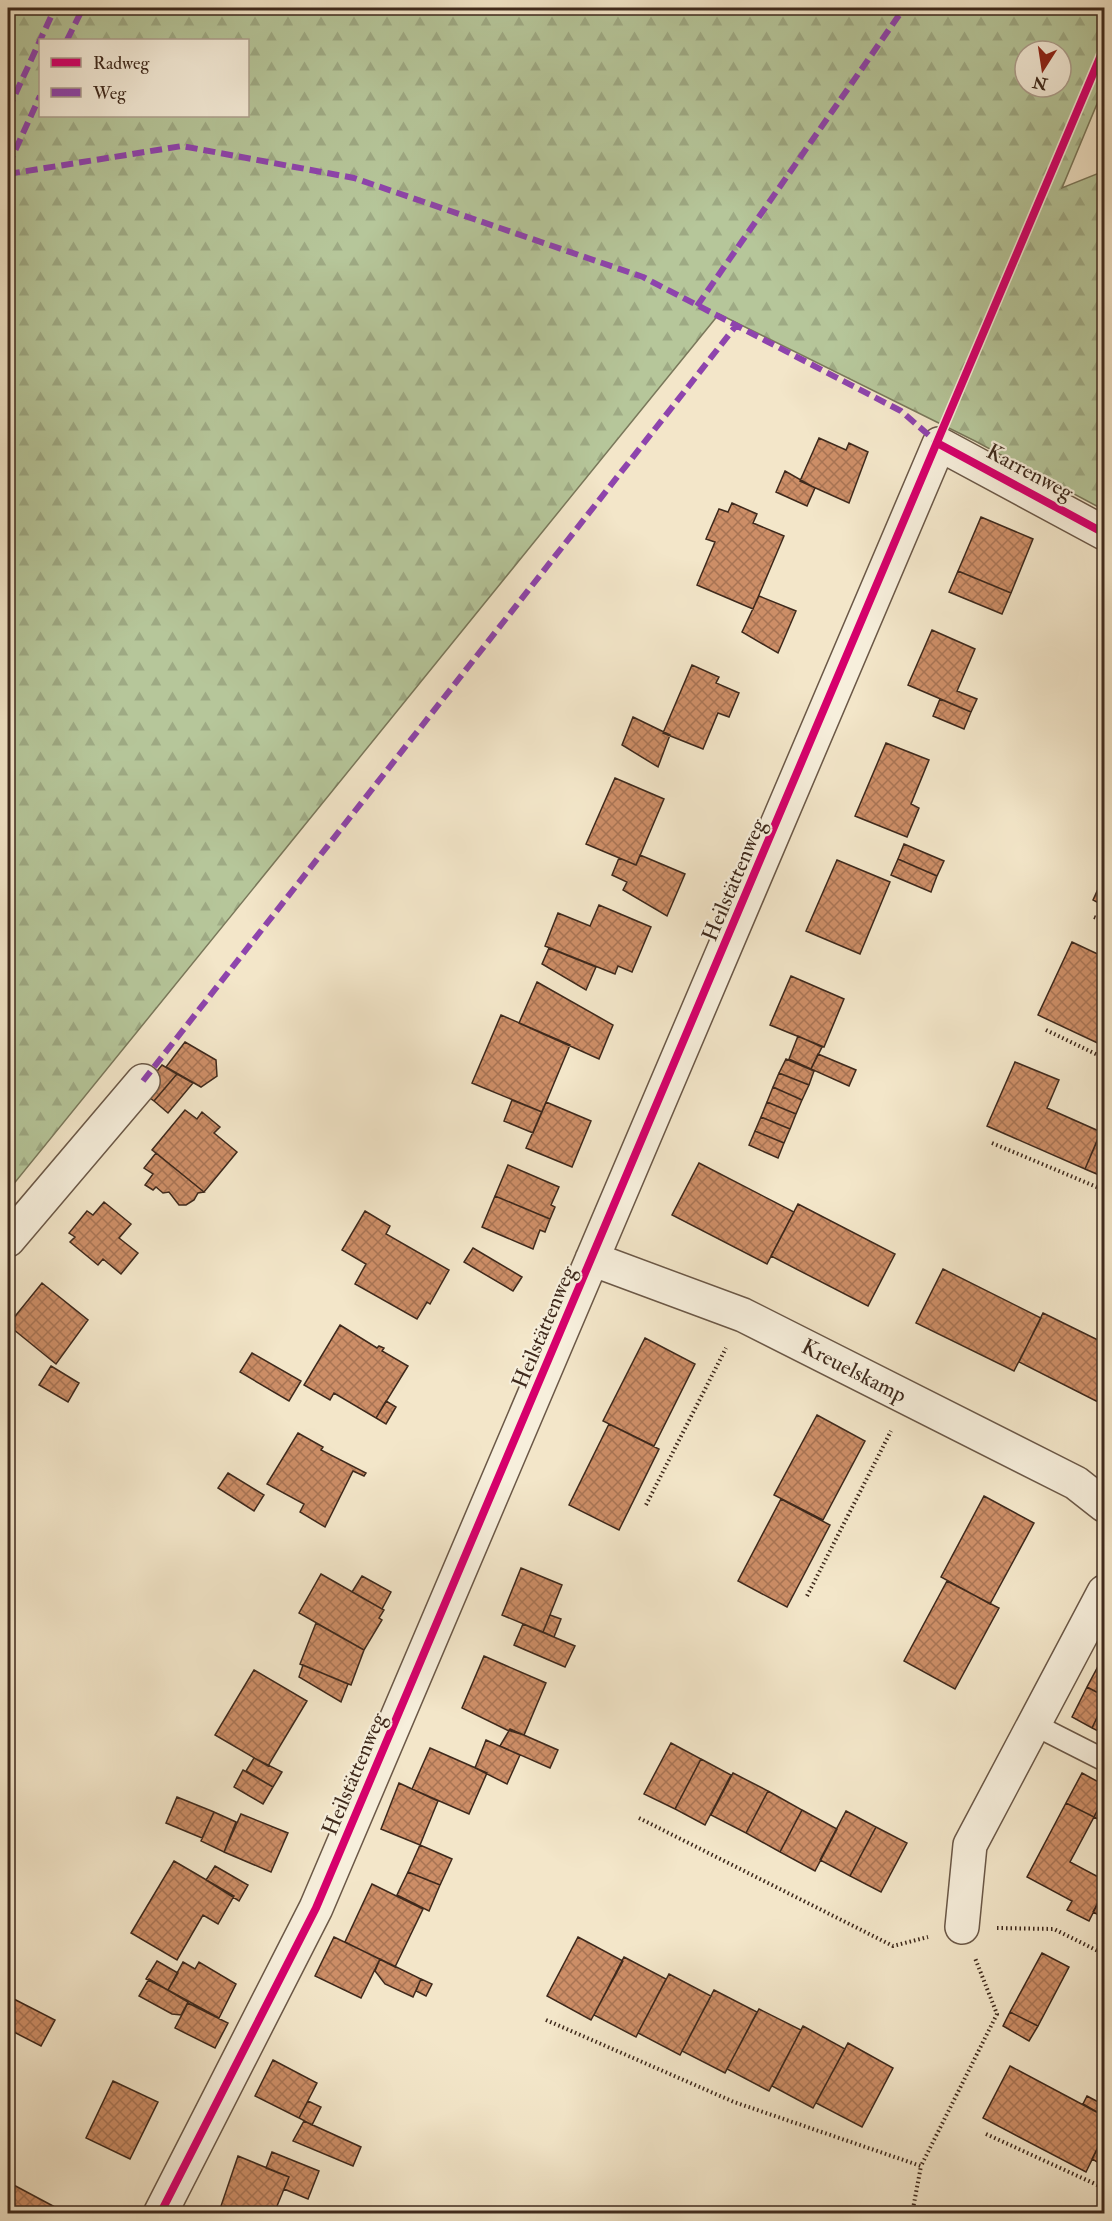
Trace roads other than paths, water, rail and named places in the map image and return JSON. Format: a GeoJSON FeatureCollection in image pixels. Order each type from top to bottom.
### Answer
{"type":"FeatureCollection","features":[{"type":"Feature","properties":{"kind":"street","name":"Karrenweg"},"geometry":{"type":"LineString","coordinates":[[939,444],[1104,533]]}},
{"type":"Feature","properties":{"kind":"street","name":"Heilstättenweg"},"geometry":{"type":"LineString","coordinates":[[160,2214],[316,1908],[939,444]]}},
{"type":"Feature","properties":{"kind":"street"},"geometry":{"type":"LineString","coordinates":[[8,1240],[143,1081]]}},
{"type":"Feature","properties":{"kind":"street","name":"Kreuelskamp"},"geometry":{"type":"LineString","coordinates":[[592,1259],[743,1315],[1076,1483],[1104,1505]]}},
{"type":"Feature","properties":{"kind":"street"},"geometry":{"type":"LineString","coordinates":[[962,1927],[970,1845],[1104,1592]]}},
{"type":"Feature","properties":{"kind":"lane"},"geometry":{"type":"LineString","coordinates":[[1035,1725],[1104,1760]]}}]}
